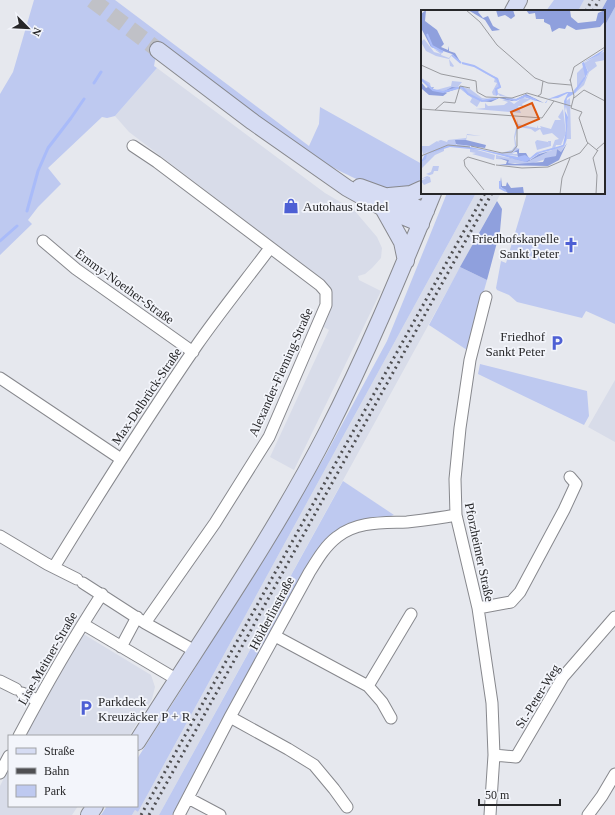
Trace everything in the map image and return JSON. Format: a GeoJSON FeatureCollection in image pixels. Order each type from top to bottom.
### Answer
{"type":"FeatureCollection","features":[{"type":"Feature","properties":{"kind":"main road"},"geometry":{"type":"LineString","coordinates":[[514,10],[519,0]]}},
{"type":"Feature","properties":{"kind":"main road"},"geometry":{"type":"LineString","coordinates":[[158,50],[254,122],[333,177],[386,202],[424,217]]}},
{"type":"Feature","properties":{"kind":"main road"},"geometry":{"type":"LineString","coordinates":[[386,202],[421,189]]}},
{"type":"Feature","properties":{"kind":"main road"},"geometry":{"type":"LineString","coordinates":[[138,740],[253,560],[301,479],[361,362],[406,261],[434,194]]}},
{"type":"Feature","properties":{"kind":"main road"},"geometry":{"type":"LineString","coordinates":[[386,202],[402,242],[406,261]]}},
{"type":"Feature","properties":{"kind":"street","name":"Alexander-Fleming-Straße"},"geometry":{"type":"LineString","coordinates":[[133,146],[157,162],[326,292],[326,305],[269,437],[215,523],[141,620]]}},
{"type":"Feature","properties":{"kind":"street","name":"Emmy-Noether-Straße"},"geometry":{"type":"LineString","coordinates":[[43,241],[76,269],[192,352]]}},
{"type":"Feature","properties":{"kind":"street","name":"Max-Delbrück-Straße"},"geometry":{"type":"LineString","coordinates":[[54,567],[121,459],[192,352],[270,248]]}},
{"type":"Feature","properties":{"kind":"street","name":"Pforzheimer Straße"},"geometry":{"type":"LineString","coordinates":[[486,297],[470,360],[460,428],[455,478],[456,515],[478,608],[492,703],[494,755],[490,815]]}},
{"type":"Feature","properties":{"kind":"street"},"geometry":{"type":"LineString","coordinates":[[0,378],[121,459]]}},
{"type":"Feature","properties":{"kind":"street"},"geometry":{"type":"LineString","coordinates":[[478,608],[511,602],[520,592],[564,510],[576,484],[570,477]]}},
{"type":"Feature","properties":{"kind":"street","name":"Hölderlinstraße"},"geometry":{"type":"LineString","coordinates":[[179,815],[230,717],[322,552],[337,537],[355,527],[371,523],[420,520],[456,515]]}},
{"type":"Feature","properties":{"kind":"street"},"geometry":{"type":"LineString","coordinates":[[0,536],[80,581],[141,620],[195,651]]}},
{"type":"Feature","properties":{"kind":"street","name":"Lise-Meitner-Straße"},"geometry":{"type":"LineString","coordinates":[[20,735],[37,700],[102,594]]}},
{"type":"Feature","properties":{"kind":"street"},"geometry":{"type":"LineString","coordinates":[[368,686],[411,614]]}},
{"type":"Feature","properties":{"kind":"street","name":"St.-Peter-Weg"},"geometry":{"type":"LineString","coordinates":[[494,755],[516,757],[563,677],[615,617]]}},
{"type":"Feature","properties":{"kind":"street"},"geometry":{"type":"LineString","coordinates":[[121,647],[141,620]]}},
{"type":"Feature","properties":{"kind":"street"},"geometry":{"type":"LineString","coordinates":[[83,624],[176,679]]}},
{"type":"Feature","properties":{"kind":"street"},"geometry":{"type":"LineString","coordinates":[[275,636],[368,686],[382,702],[391,718]]}},
{"type":"Feature","properties":{"kind":"street"},"geometry":{"type":"LineString","coordinates":[[0,681],[37,700]]}},
{"type":"Feature","properties":{"kind":"street"},"geometry":{"type":"LineString","coordinates":[[230,717],[314,765],[347,807]]}},
{"type":"Feature","properties":{"kind":"street"},"geometry":{"type":"LineString","coordinates":[[0,773],[8,758]]}},
{"type":"Feature","properties":{"kind":"street"},"geometry":{"type":"LineString","coordinates":[[588,815],[602,796],[615,774]]}},
{"type":"Feature","properties":{"kind":"street"},"geometry":{"type":"LineString","coordinates":[[188,798],[220,815]]}},
{"type":"Feature","properties":{"kind":"shaded area"},"geometry":{"type":"Polygon","coordinates":[[[584,0],[607,0],[602,10],[579,10],[584,0]]]}},
{"type":"Feature","properties":{"kind":"shaded area"},"geometry":{"type":"Polygon","coordinates":[[[607,0],[615,0],[615,7],[605,25],[605,10],[602,10],[607,0]]]}},
{"type":"Feature","properties":{"kind":"shaded area"},"geometry":{"type":"Polygon","coordinates":[[[157,68],[325,193],[354,210],[377,237],[382,248],[381,258],[365,274],[358,276],[359,280],[381,291],[294,470],[270,457],[329,330],[322,326],[331,292],[326,282],[129,132],[115,116],[157,68]]]}},
{"type":"Feature","properties":{"kind":"shaded area"},"geometry":{"type":"Polygon","coordinates":[[[475,194],[500,194],[159,815],[132,815],[135,810],[138,812],[475,194]]]}},
{"type":"Feature","properties":{"kind":"shaded area"},"geometry":{"type":"Polygon","coordinates":[[[497,201],[502,209],[500,231],[487,280],[460,267],[497,201]]]}},
{"type":"Feature","properties":{"kind":"shaded area"},"geometry":{"type":"Polygon","coordinates":[[[615,380],[615,442],[588,427],[615,380]]]}},
{"type":"Feature","properties":{"kind":"shaded area"},"geometry":{"type":"Polygon","coordinates":[[[80,632],[151,675],[155,687],[152,699],[130,735],[27,735],[80,632]]]}},
{"type":"Feature","properties":{"kind":"shaded area"},"geometry":{"type":"Polygon","coordinates":[[[8,770],[8,807],[77,807],[72,815],[0,815],[0,786],[8,770]]]}},
{"type":"Feature","properties":{"kind":"green space"},"geometry":{"type":"Polygon","coordinates":[[[34,0],[115,0],[309,146],[319,124],[320,107],[421,163],[421,182],[416,185],[400,188],[389,188],[377,186],[354,178],[322,162],[156,55],[154,66],[157,68],[115,116],[107,118],[102,117],[48,168],[61,184],[38,207],[28,220],[32,224],[0,255],[0,94],[13,72],[34,0]]]}},
{"type":"Feature","properties":{"kind":"green space"},"geometry":{"type":"Polygon","coordinates":[[[554,0],[584,0],[579,10],[547,10],[554,0]]]}},
{"type":"Feature","properties":{"kind":"green space"},"geometry":{"type":"Polygon","coordinates":[[[615,7],[615,324],[586,311],[582,318],[517,302],[509,295],[497,290],[496,288],[501,261],[506,263],[527,194],[605,194],[605,25],[615,7]]]}},
{"type":"Feature","properties":{"kind":"green space"},"geometry":{"type":"Polygon","coordinates":[[[447,194],[475,194],[138,812],[135,810],[132,815],[101,815],[106,807],[138,807],[138,757],[192,673],[324,458],[387,341],[447,194]]]}},
{"type":"Feature","properties":{"kind":"green space"},"geometry":{"type":"Polygon","coordinates":[[[460,267],[487,280],[467,350],[429,325],[460,267]]]}},
{"type":"Feature","properties":{"kind":"green space"},"geometry":{"type":"Polygon","coordinates":[[[480,364],[587,391],[589,416],[584,425],[478,374],[480,364]]]}},
{"type":"Feature","properties":{"kind":"green space"},"geometry":{"type":"Polygon","coordinates":[[[343,481],[394,515],[379,520],[373,517],[346,524],[345,528],[311,561],[172,815],[159,815],[343,481]]]}},
{"type":"Feature","properties":{"kind":"waterway"},"geometry":{"type":"LineString","coordinates":[[94,83],[101,72]]}},
{"type":"Feature","properties":{"kind":"waterway"},"geometry":{"type":"LineString","coordinates":[[27,211],[38,171],[48,148],[84,99]]}},
{"type":"Feature","properties":{"kind":"waterway"},"geometry":{"type":"LineString","coordinates":[[0,241],[17,226]]}},
{"type":"Feature","properties":{"kind":"tunnel"},"geometry":{"type":"LineString","coordinates":[[92,0],[158,50]]}},
{"type":"Feature","properties":{"kind":"railway"},"geometry":{"type":"LineString","coordinates":[[587,10],[592,0]]}},
{"type":"Feature","properties":{"kind":"railway"},"geometry":{"type":"LineString","coordinates":[[594,10],[599,0]]}},
{"type":"Feature","properties":{"kind":"railway"},"geometry":{"type":"LineString","coordinates":[[141,815],[484,194]]}},
{"type":"Feature","properties":{"kind":"railway"},"geometry":{"type":"LineString","coordinates":[[149,815],[491,194]]}},
{"type":"Feature","properties":{"kind":"place","name":"Autohaus Stadel"},"geometry":{"type":"Point","coordinates":[291,206]}},
{"type":"Feature","properties":{"kind":"place","name":"Friedhofskapelle Sankt Peter"},"geometry":{"type":"Point","coordinates":[571,245]}},
{"type":"Feature","properties":{"kind":"place","name":"Friedhof Sankt Peter"},"geometry":{"type":"Point","coordinates":[557,343]}},
{"type":"Feature","properties":{"kind":"place","name":"Parkdeck Kreuzäcker P + R"},"geometry":{"type":"Point","coordinates":[86,708]}}]}
